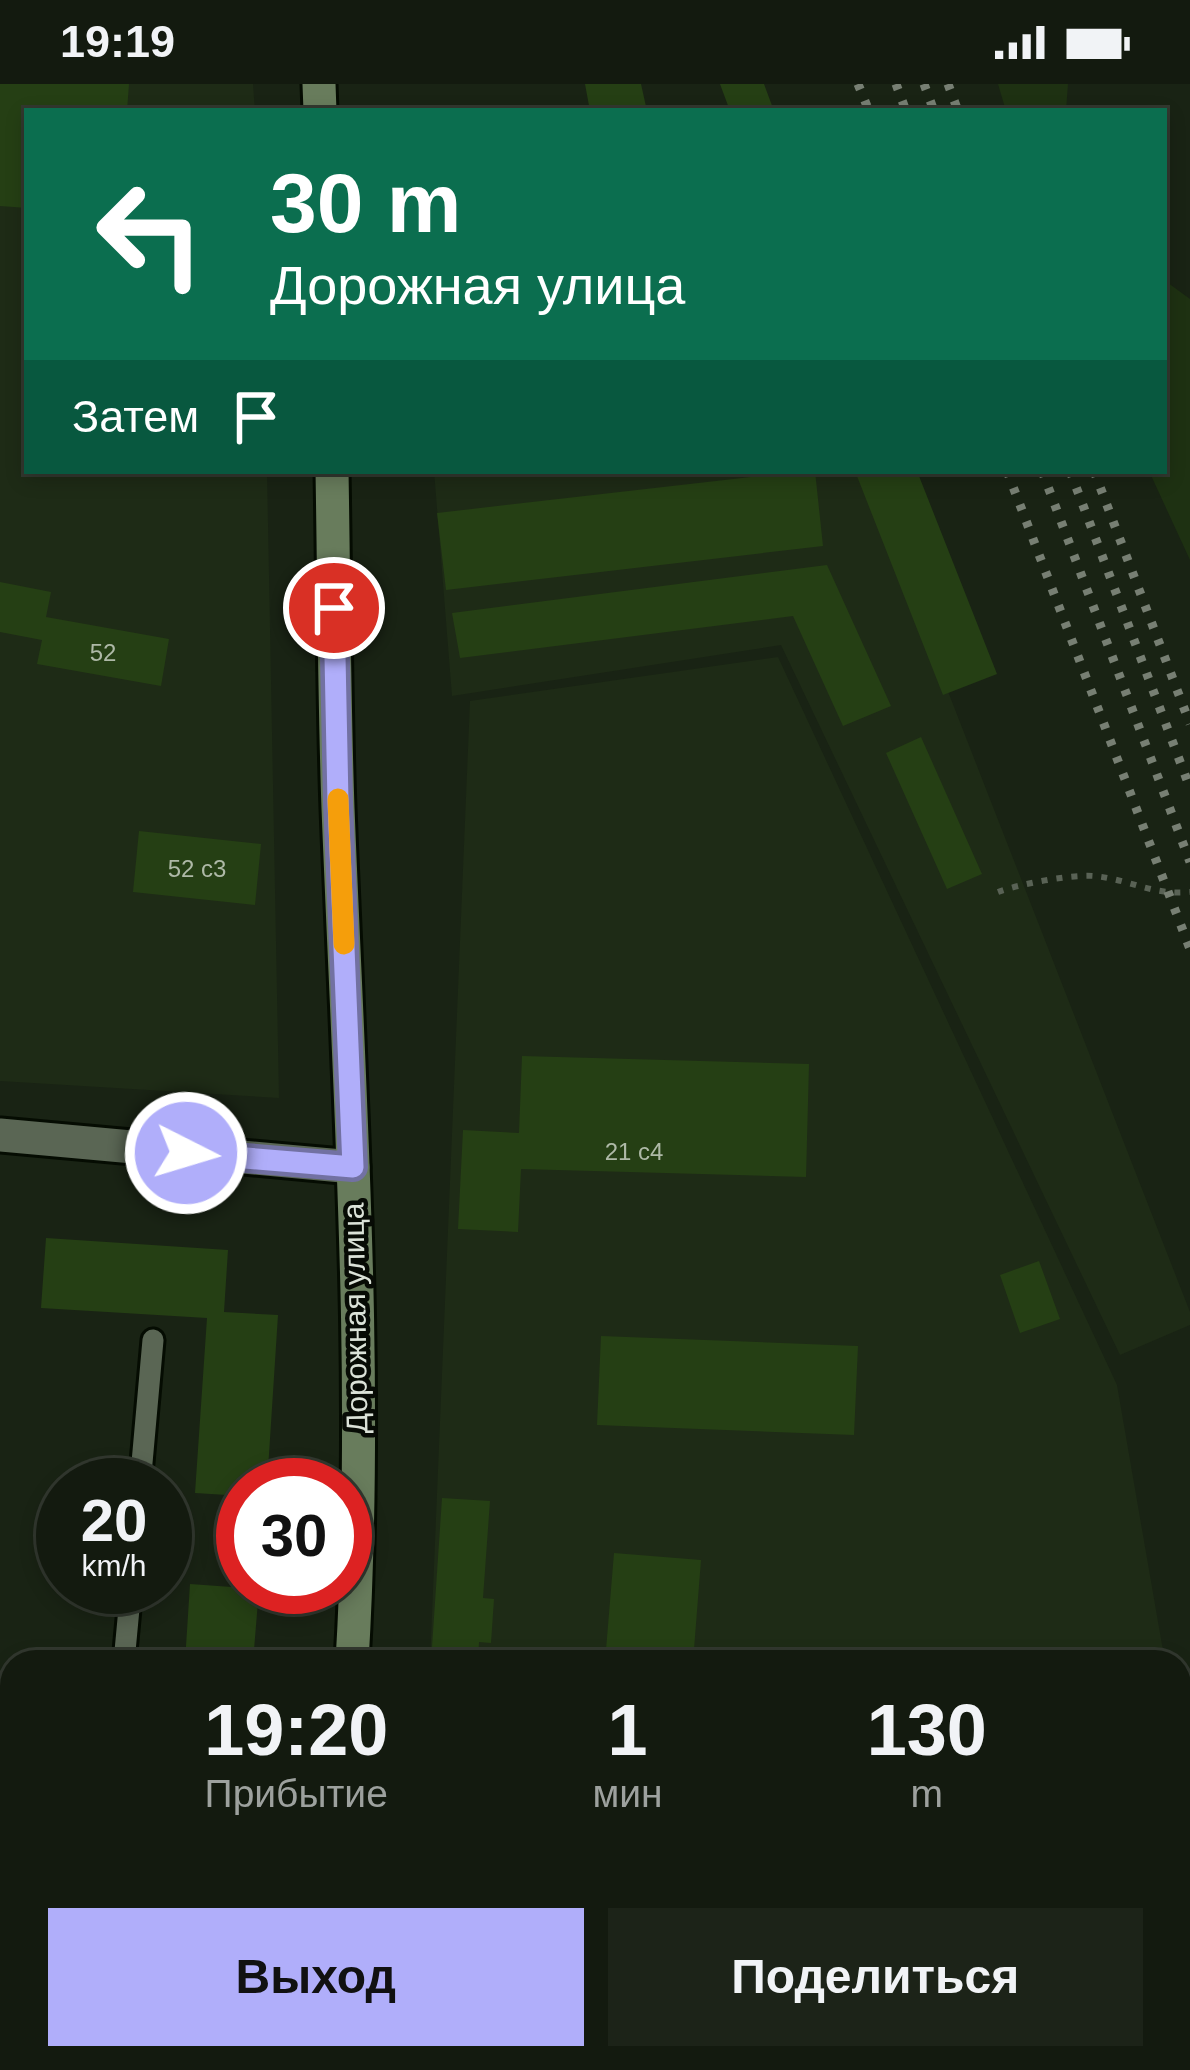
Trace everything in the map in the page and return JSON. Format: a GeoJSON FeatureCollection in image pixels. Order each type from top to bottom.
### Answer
{"type":"FeatureCollection","features":[{"type":"Feature","properties":{"kind":"main road","name":"Дорожная улица"},"geometry":{"type":"LineString","coordinates":[[332,474],[338,802],[358,1317],[353,1650]]}},
{"type":"Feature","properties":{"kind":"street"},"geometry":{"type":"LineString","coordinates":[[0,1135],[353,1167]]}},
{"type":"Feature","properties":{"kind":"lane"},"geometry":{"type":"LineString","coordinates":[[142,1458],[152,1340]]}},
{"type":"Feature","properties":{"kind":"lane"},"geometry":{"type":"LineString","coordinates":[[125,1650],[128,1614]]}},
{"type":"Feature","properties":{"kind":"path"},"geometry":{"type":"LineString","coordinates":[[998,892],[1092,875],[1169,894],[1190,892]]}},
{"type":"Feature","properties":{"kind":"shaded area"},"geometry":{"type":"Polygon","coordinates":[[[0,84],[253,84],[255,108],[24,108],[24,474],[267,474],[279,1098],[0,1081],[0,84]]]}},
{"type":"Feature","properties":{"kind":"shaded area"},"geometry":{"type":"Polygon","coordinates":[[[998,84],[1068,84],[1066,108],[1005,108],[998,84]]]}},
{"type":"Feature","properties":{"kind":"shaded area"},"geometry":{"type":"Polygon","coordinates":[[[1167,282],[1190,299],[1190,560],[1150,474],[1167,474],[1167,282]]]}},
{"type":"Feature","properties":{"kind":"shaded area"},"geometry":{"type":"Polygon","coordinates":[[[434,474],[863,474],[1190,1312],[1190,1325],[1120,1355],[781,645],[452,696],[434,474]]]}},
{"type":"Feature","properties":{"kind":"shaded area"},"geometry":{"type":"Polygon","coordinates":[[[778,657],[1117,1385],[1163,1650],[430,1650],[470,701],[778,657]]]}},
{"type":"Feature","properties":{"kind":"building"},"geometry":{"type":"Polygon","coordinates":[[[0,84],[129,84],[127,108],[24,108],[24,208],[0,206],[0,84]]]}},
{"type":"Feature","properties":{"kind":"building"},"geometry":{"type":"Polygon","coordinates":[[[585,84],[641,84],[646,108],[589,108],[585,84]]]}},
{"type":"Feature","properties":{"kind":"building"},"geometry":{"type":"Polygon","coordinates":[[[720,84],[764,84],[773,108],[729,108],[720,84]]]}},
{"type":"Feature","properties":{"kind":"building"},"geometry":{"type":"Polygon","coordinates":[[[777,474],[815,474],[823,546],[446,590],[437,513],[777,474]]]}},
{"type":"Feature","properties":{"kind":"building"},"geometry":{"type":"Polygon","coordinates":[[[856,474],[918,474],[997,674],[943,695],[856,474]]]}},
{"type":"Feature","properties":{"kind":"building"},"geometry":{"type":"Polygon","coordinates":[[[827,565],[891,706],[843,726],[793,616],[460,658],[452,613],[827,565]]]}},
{"type":"Feature","properties":{"kind":"building"},"geometry":{"type":"Polygon","coordinates":[[[0,582],[51,592],[46,617],[169,639],[161,686],[37,664],[42,640],[0,632],[0,582]]]}},
{"type":"Feature","properties":{"kind":"building"},"geometry":{"type":"Polygon","coordinates":[[[921,737],[982,874],[947,889],[886,753],[921,737]]]}},
{"type":"Feature","properties":{"kind":"building"},"geometry":{"type":"Polygon","coordinates":[[[139,831],[261,844],[255,905],[133,892],[139,831]]]}},
{"type":"Feature","properties":{"kind":"building"},"geometry":{"type":"Polygon","coordinates":[[[522,1056],[809,1064],[806,1177],[521,1169],[518,1232],[458,1229],[463,1130],[519,1133],[522,1056]]]}},
{"type":"Feature","properties":{"kind":"building"},"geometry":{"type":"Polygon","coordinates":[[[46,1238],[228,1250],[224,1312],[278,1315],[269,1458],[216,1458],[216,1494],[195,1493],[207,1318],[41,1308],[46,1238]]]}},
{"type":"Feature","properties":{"kind":"building"},"geometry":{"type":"Polygon","coordinates":[[[1039,1261],[1060,1319],[1020,1333],[1000,1275],[1039,1261]]]}},
{"type":"Feature","properties":{"kind":"building"},"geometry":{"type":"Polygon","coordinates":[[[601,1336],[858,1346],[854,1435],[597,1425],[601,1336]]]}},
{"type":"Feature","properties":{"kind":"building"},"geometry":{"type":"Polygon","coordinates":[[[442,1498],[490,1501],[483,1598],[494,1599],[491,1643],[479,1642],[479,1650],[432,1650],[442,1498]]]}},
{"type":"Feature","properties":{"kind":"building"},"geometry":{"type":"Polygon","coordinates":[[[614,1553],[701,1560],[694,1650],[606,1650],[614,1553]]]}},
{"type":"Feature","properties":{"kind":"building"},"geometry":{"type":"Polygon","coordinates":[[[192,1584],[216,1586],[216,1614],[257,1614],[254,1650],[186,1650],[192,1584]]]}},
{"type":"Feature","properties":{"kind":"railway"},"geometry":{"type":"LineString","coordinates":[[858,84],[868,108]]}},
{"type":"Feature","properties":{"kind":"railway"},"geometry":{"type":"LineString","coordinates":[[896,84],[905,108]]}},
{"type":"Feature","properties":{"kind":"railway"},"geometry":{"type":"LineString","coordinates":[[924,84],[933,108]]}},
{"type":"Feature","properties":{"kind":"railway"},"geometry":{"type":"LineString","coordinates":[[948,84],[957,108]]}},
{"type":"Feature","properties":{"kind":"railway"},"geometry":{"type":"LineString","coordinates":[[1008,474],[1190,949]]}},
{"type":"Feature","properties":{"kind":"railway"},"geometry":{"type":"LineString","coordinates":[[1043,474],[1190,862]]}},
{"type":"Feature","properties":{"kind":"railway"},"geometry":{"type":"LineString","coordinates":[[1071,474],[1190,788]]}},
{"type":"Feature","properties":{"kind":"railway"},"geometry":{"type":"LineString","coordinates":[[1095,474],[1190,724]]}},
{"type":"Feature","properties":{"kind":"slow traffic"},"geometry":{"type":"LineString","coordinates":[[338,799],[344,944]]}},
{"type":"Feature","properties":{"kind":"route"},"geometry":{"type":"LineString","coordinates":[[186,1153],[353,1167],[334,608]]}}]}
